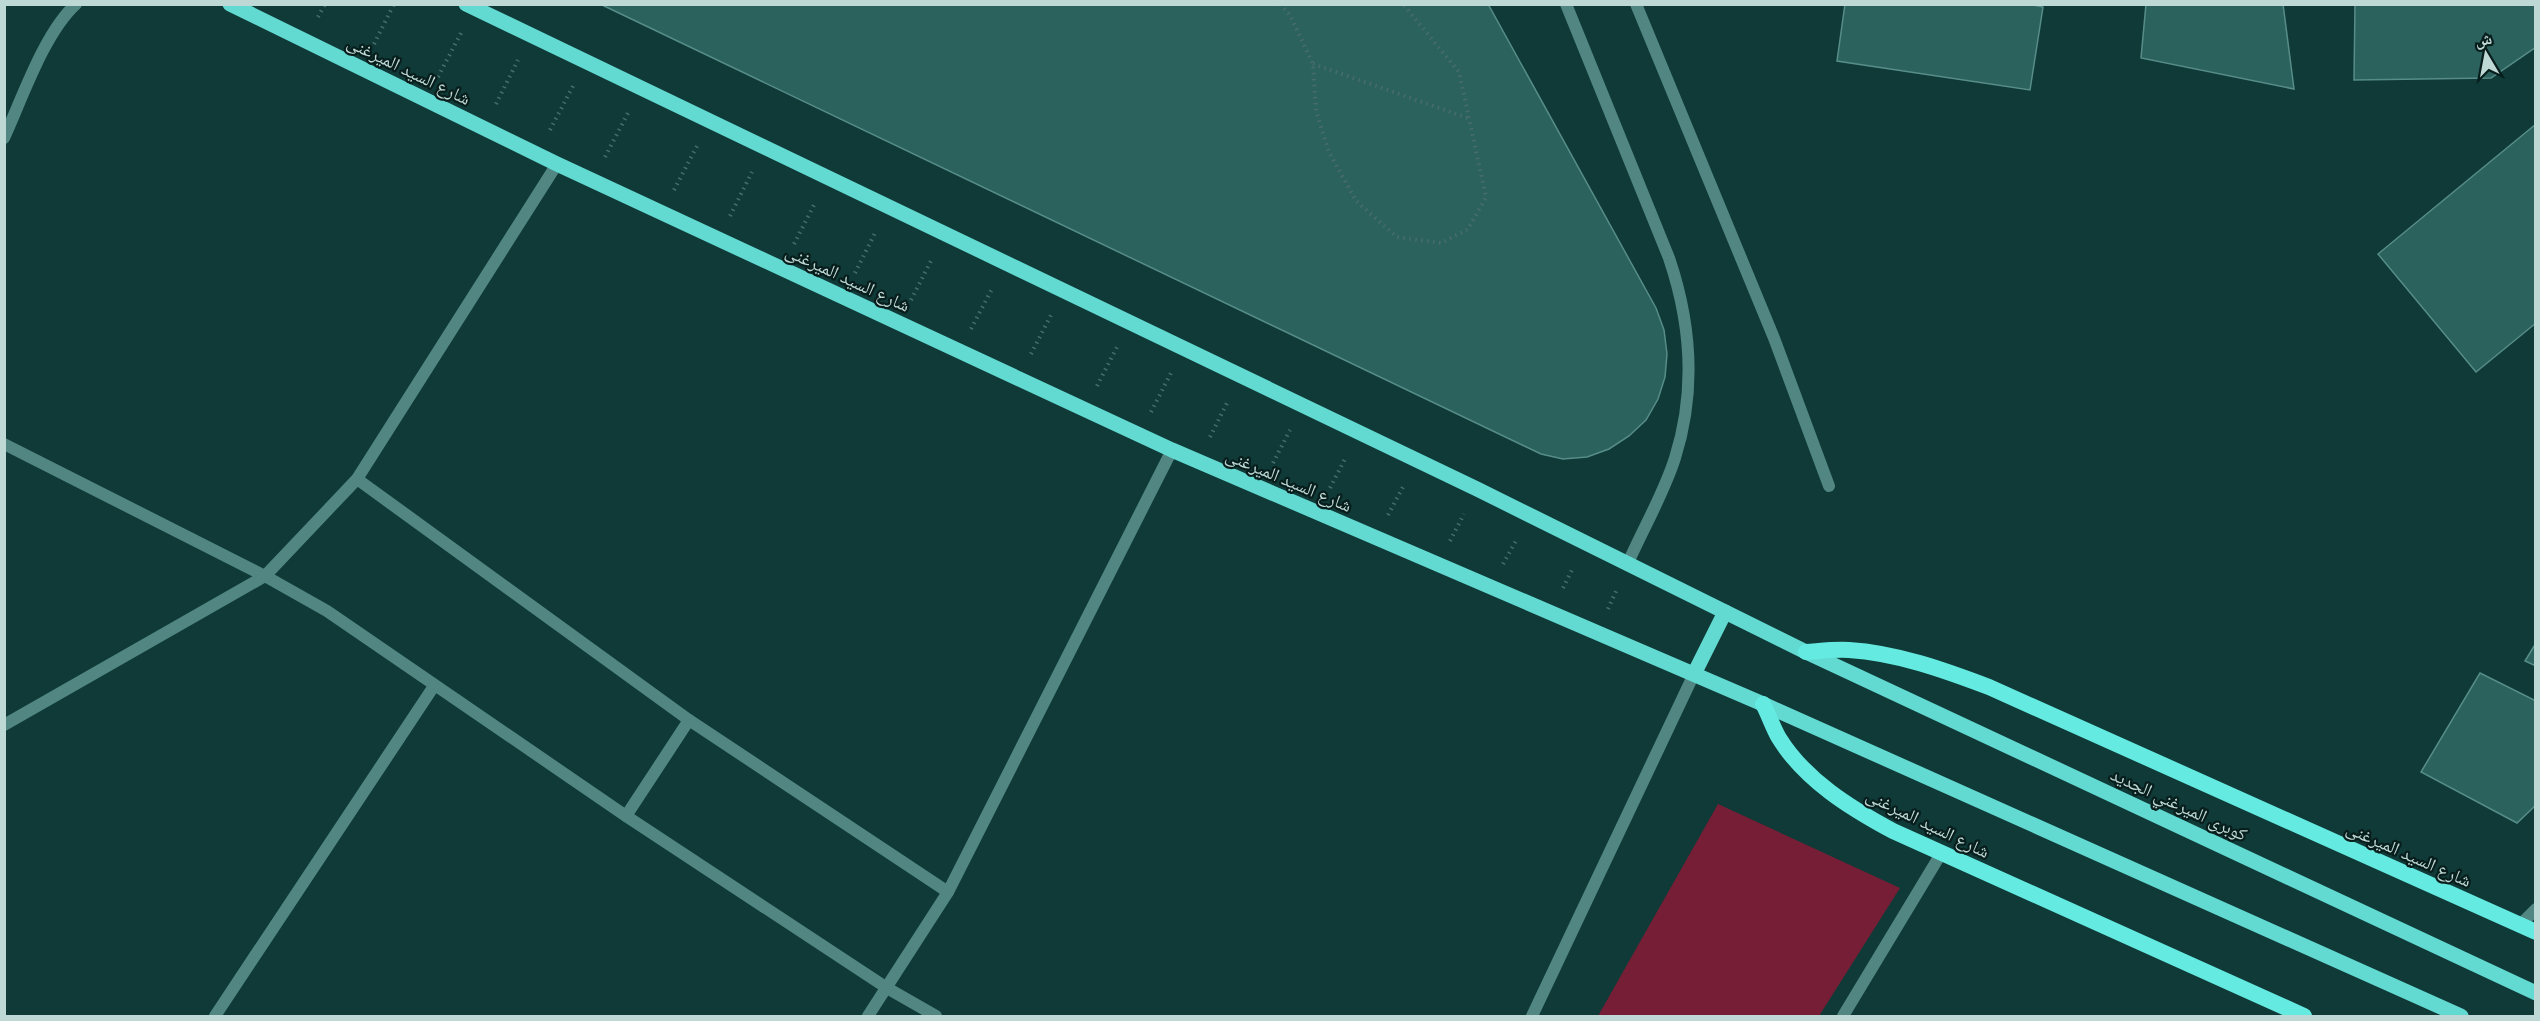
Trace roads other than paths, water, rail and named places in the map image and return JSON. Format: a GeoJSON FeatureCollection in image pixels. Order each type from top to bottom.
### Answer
{"type":"FeatureCollection","features":[{"type":"Feature","properties":{"kind":"highway","name":"شارع السيد الميرغنى"},"geometry":{"type":"LineString","coordinates":[[1806,652],[1848,650],[1889,656],[1940,669],[1989,687],[2535,932]]}},
{"type":"Feature","properties":{"kind":"highway","name":"شارع السيد الميرغنى"},"geometry":{"type":"LineString","coordinates":[[1763,705],[1779,739],[1801,765],[1825,788],[1858,812],[2304,1017]]}},
{"type":"Feature","properties":{"kind":"main road","name":"شارع السيد الميرغنى"},"geometry":{"type":"LineString","coordinates":[[230,4],[538,155],[1139,435],[1763,705]]}},
{"type":"Feature","properties":{"kind":"main road","name":"شارع السيد الميرغنى"},"geometry":{"type":"LineString","coordinates":[[470,6],[1477,489],[1806,652]]}},
{"type":"Feature","properties":{"kind":"main road"},"geometry":{"type":"LineString","coordinates":[[1694,674],[1725,612]]}},
{"type":"Feature","properties":{"kind":"main road","name":"كوبرى الميرغني الجديد"},"geometry":{"type":"LineString","coordinates":[[1806,652],[2535,993]]}},
{"type":"Feature","properties":{"kind":"main road"},"geometry":{"type":"LineString","coordinates":[[1763,705],[2462,1017]]}},
{"type":"Feature","properties":{"kind":"street"},"geometry":{"type":"LineString","coordinates":[[4,138],[49,40],[60,22],[76,4]]}},
{"type":"Feature","properties":{"kind":"street"},"geometry":{"type":"LineString","coordinates":[[1566,4],[1670,258],[1687,333],[1688,396],[1675,459],[1628,563]]}},
{"type":"Feature","properties":{"kind":"street"},"geometry":{"type":"LineString","coordinates":[[1636,4],[1773,338],[1829,486]]}},
{"type":"Feature","properties":{"kind":"street"},"geometry":{"type":"LineString","coordinates":[[4,725],[265,576],[357,478],[557,164]]}},
{"type":"Feature","properties":{"kind":"street"},"geometry":{"type":"LineString","coordinates":[[4,444],[265,576],[327,611],[626,816],[887,988],[936,1017]]}},
{"type":"Feature","properties":{"kind":"street"},"geometry":{"type":"LineString","coordinates":[[868,1017],[948,892],[1172,450]]}},
{"type":"Feature","properties":{"kind":"street"},"geometry":{"type":"LineString","coordinates":[[357,478],[689,720],[948,892]]}},
{"type":"Feature","properties":{"kind":"street"},"geometry":{"type":"LineString","coordinates":[[1532,1017],[1694,674]]}},
{"type":"Feature","properties":{"kind":"street"},"geometry":{"type":"LineString","coordinates":[[215,1017],[434,686]]}},
{"type":"Feature","properties":{"kind":"street"},"geometry":{"type":"LineString","coordinates":[[626,816],[689,720]]}},
{"type":"Feature","properties":{"kind":"street"},"geometry":{"type":"LineString","coordinates":[[1842,1017],[1942,852]]}},
{"type":"Feature","properties":{"kind":"street"},"geometry":{"type":"LineString","coordinates":[[2520,925],[2535,909]]}}]}
